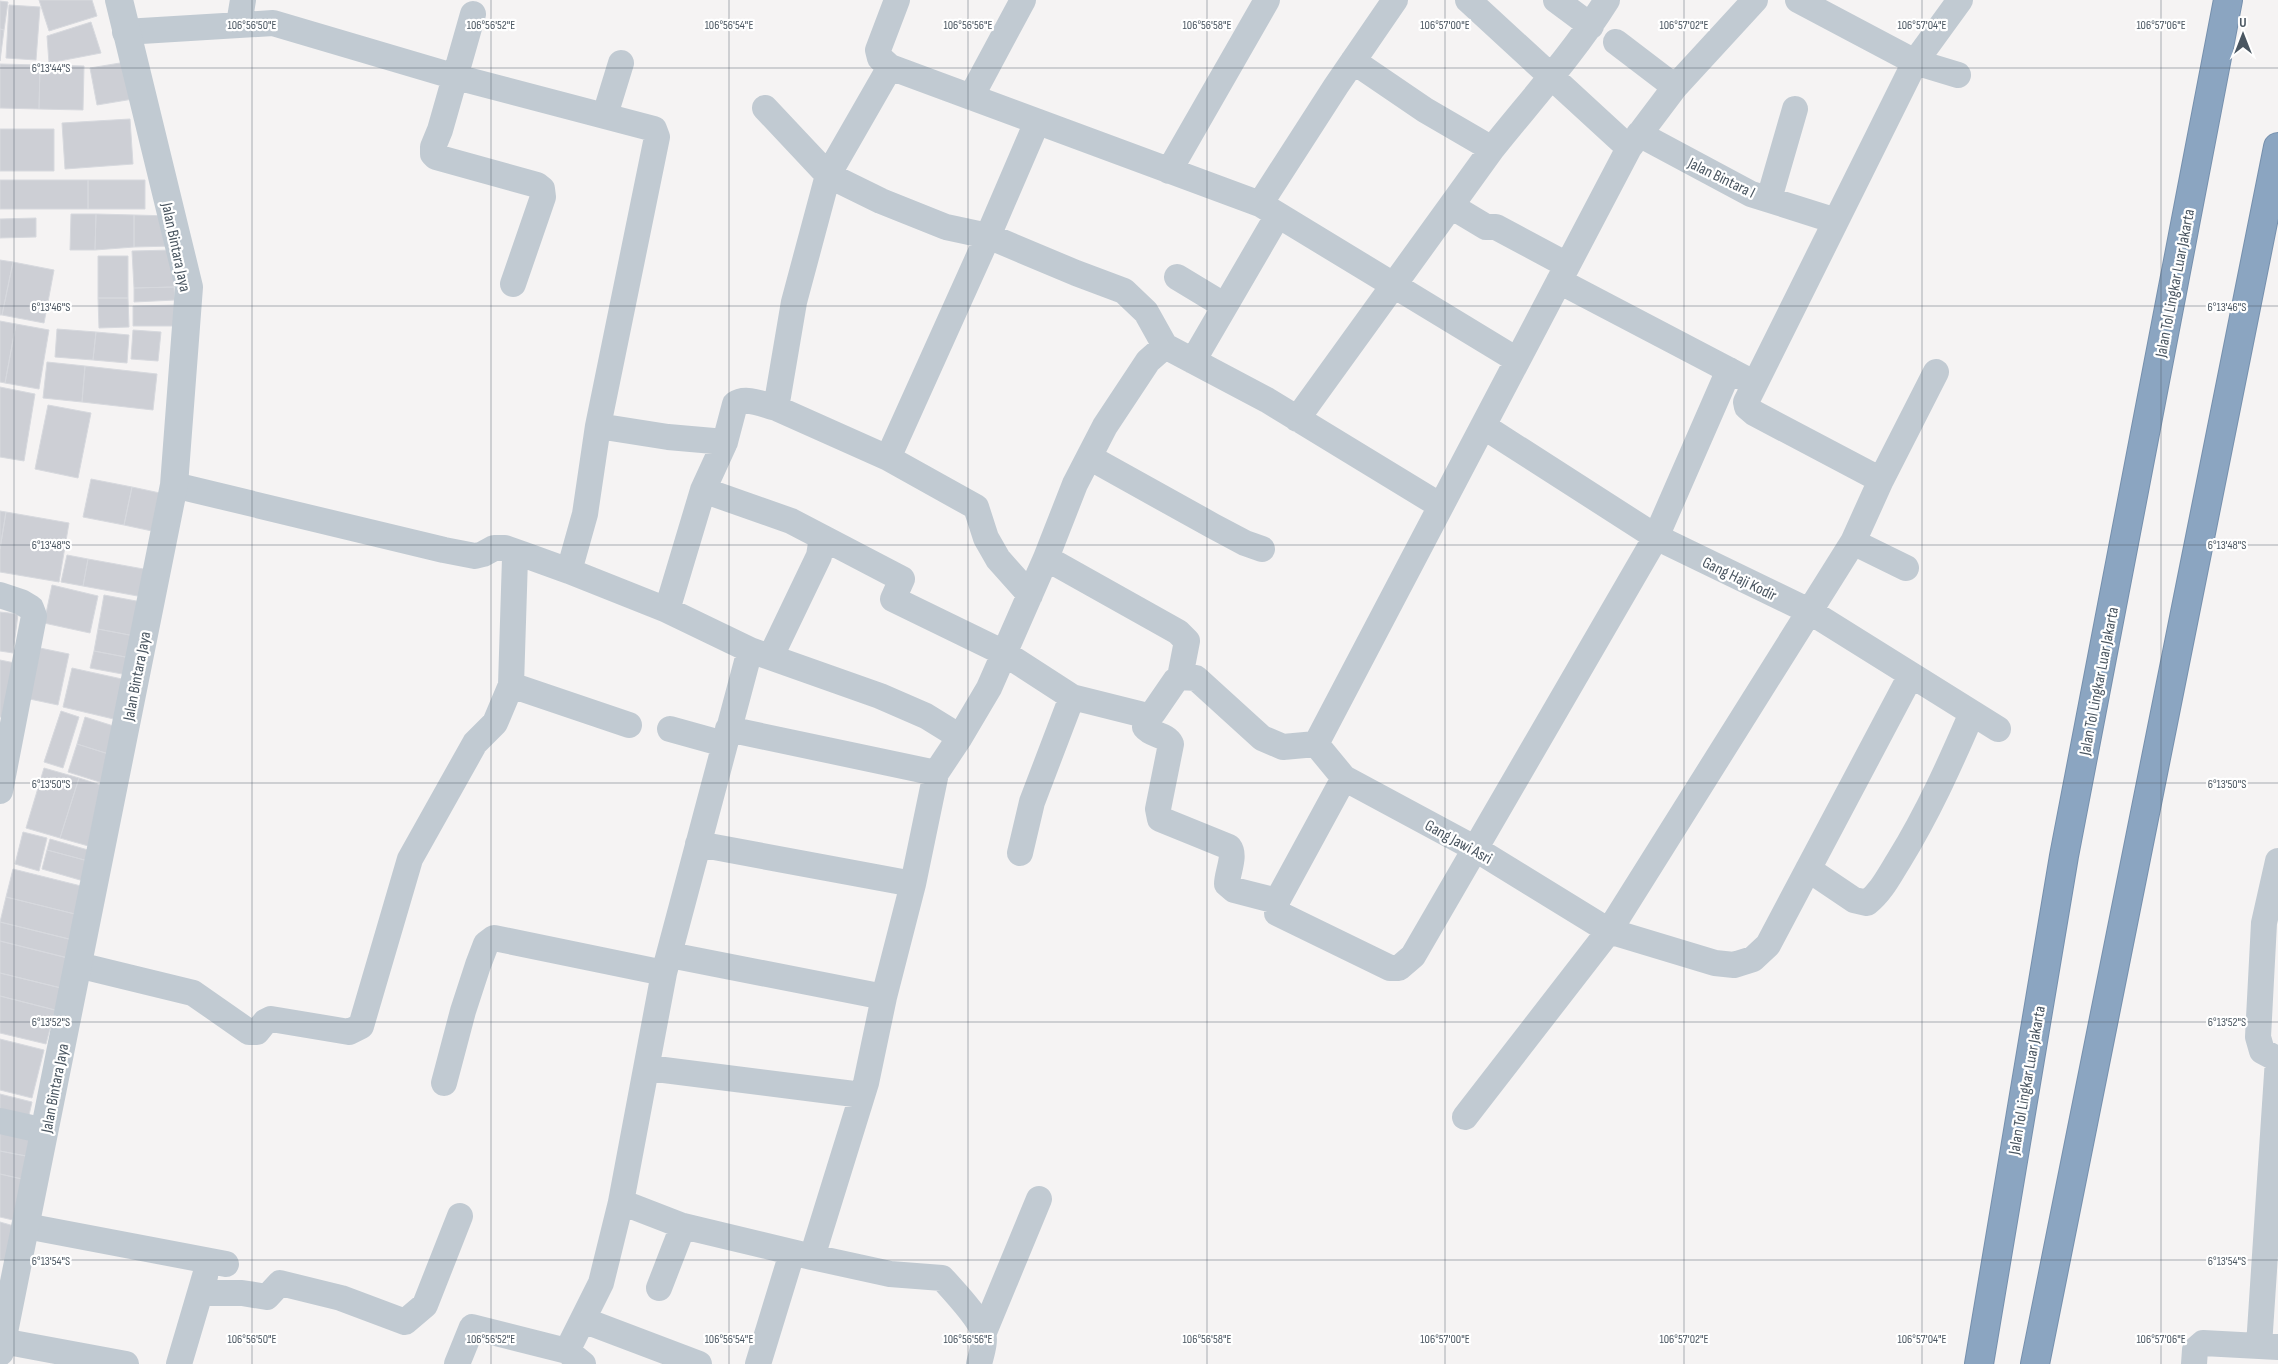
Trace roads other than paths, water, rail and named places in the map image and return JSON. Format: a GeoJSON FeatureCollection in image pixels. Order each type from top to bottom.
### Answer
{"type":"FeatureCollection","features":[{"type":"Feature","properties":{"kind":"highway","name":"Jalan Tol Lingkar Luar Jakarta"},"geometry":{"type":"LineString","coordinates":[[1979,1364],[2064,856],[2228,0]]}},
{"type":"Feature","properties":{"kind":"highway"},"geometry":{"type":"LineString","coordinates":[[2035,1364],[2278,147]]}},
{"type":"Feature","properties":{"kind":"street","name":"Jalan Bintara Jaya"},"geometry":{"type":"LineString","coordinates":[[1,1346],[174,485],[188,287],[125,32],[119,0]]}},
{"type":"Feature","properties":{"kind":"street"},"geometry":{"type":"LineString","coordinates":[[897,0],[878,50],[880,58],[890,67],[1269,210],[1517,360]]}},
{"type":"Feature","properties":{"kind":"street"},"geometry":{"type":"LineString","coordinates":[[971,97],[1023,0]]}},
{"type":"Feature","properties":{"kind":"street"},"geometry":{"type":"LineString","coordinates":[[1169,171],[1267,0]]}},
{"type":"Feature","properties":{"kind":"street"},"geometry":{"type":"LineString","coordinates":[[1193,361],[1225,306],[1269,210],[1353,61],[1395,0]]}},
{"type":"Feature","properties":{"kind":"street","name":"Jalan Bintara I"},"geometry":{"type":"LineString","coordinates":[[1468,0],[1552,78],[1634,141],[1751,194],[1836,221]]}},
{"type":"Feature","properties":{"kind":"street"},"geometry":{"type":"LineString","coordinates":[[1556,0],[1591,26]]}},
{"type":"Feature","properties":{"kind":"street"},"geometry":{"type":"LineString","coordinates":[[1297,419],[1492,149],[1552,78],[1591,26],[1607,0]]}},
{"type":"Feature","properties":{"kind":"street"},"geometry":{"type":"LineString","coordinates":[[1277,901],[1234,890],[1228,884],[1227,875],[1232,856],[1229,847],[1160,819],[1158,809],[1171,744],[1166,738],[1147,731],[1144,727],[1148,716],[1153,713],[1175,680],[1180,677],[1196,678],[1262,738],[1283,748],[1316,744],[1634,141],[1675,87],[1755,0]]}},
{"type":"Feature","properties":{"kind":"street"},"geometry":{"type":"LineString","coordinates":[[1798,0],[1916,62],[1958,75]]}},
{"type":"Feature","properties":{"kind":"street"},"geometry":{"type":"LineString","coordinates":[[1881,480],[1754,413],[1747,407],[1746,402],[1916,62],[1960,0]]}},
{"type":"Feature","properties":{"kind":"street"},"geometry":{"type":"LineString","coordinates":[[125,32],[241,12],[273,24],[456,77],[654,129],[657,137],[598,426],[585,514],[569,571]]}},
{"type":"Feature","properties":{"kind":"street"},"geometry":{"type":"LineString","coordinates":[[473,14],[456,77],[433,147],[433,154],[541,186],[544,193],[513,284]]}},
{"type":"Feature","properties":{"kind":"street"},"geometry":{"type":"LineString","coordinates":[[1616,42],[1675,87]]}},
{"type":"Feature","properties":{"kind":"street"},"geometry":{"type":"LineString","coordinates":[[1353,61],[1425,110],[1492,149]]}},
{"type":"Feature","properties":{"kind":"street"},"geometry":{"type":"LineString","coordinates":[[605,115],[622,62]]}},
{"type":"Feature","properties":{"kind":"street"},"geometry":{"type":"LineString","coordinates":[[776,408],[794,302],[828,174],[890,67]]}},
{"type":"Feature","properties":{"kind":"street"},"geometry":{"type":"LineString","coordinates":[[765,108],[828,174],[881,201],[938,224],[988,236],[1124,291],[1146,312],[1165,346],[1297,419],[1441,506]]}},
{"type":"Feature","properties":{"kind":"street"},"geometry":{"type":"LineString","coordinates":[[1762,196],[1771,192],[1795,109]]}},
{"type":"Feature","properties":{"kind":"street"},"geometry":{"type":"LineString","coordinates":[[888,458],[1037,122]]}},
{"type":"Feature","properties":{"kind":"street"},"geometry":{"type":"LineString","coordinates":[[1451,206],[1486,227],[1496,227],[1563,273],[1756,384]]}},
{"type":"Feature","properties":{"kind":"street"},"geometry":{"type":"LineString","coordinates":[[1177,277],[1225,306]]}},
{"type":"Feature","properties":{"kind":"street"},"geometry":{"type":"LineString","coordinates":[[758,1364],[802,1255],[862,1095],[884,997],[913,884],[936,773],[989,688],[1046,558],[1075,484],[1105,426],[1148,361],[1165,346]]}},
{"type":"Feature","properties":{"kind":"street"},"geometry":{"type":"LineString","coordinates":[[1344,778],[1277,901],[1277,913],[1390,968],[1399,968],[1412,956],[1656,537],[1730,370]]}},
{"type":"Feature","properties":{"kind":"street"},"geometry":{"type":"LineString","coordinates":[[1465,1116],[1609,931],[1853,542],[1881,480],[1936,372]]}},
{"type":"Feature","properties":{"kind":"street"},"geometry":{"type":"LineString","coordinates":[[666,610],[703,490],[724,442],[735,404],[740,400],[776,408],[888,458],[976,507],[986,538],[998,559],[1030,595]]}},
{"type":"Feature","properties":{"kind":"street"},"geometry":{"type":"LineString","coordinates":[[598,426],[668,437],[724,442]]}},
{"type":"Feature","properties":{"kind":"street","name":"Gang Haji Kodir"},"geometry":{"type":"LineString","coordinates":[[1483,426],[1656,537],[1809,611],[1998,730]]}},
{"type":"Feature","properties":{"kind":"street"},"geometry":{"type":"LineString","coordinates":[[1089,456],[1213,526],[1245,543],[1262,549]]}},
{"type":"Feature","properties":{"kind":"street"},"geometry":{"type":"LineString","coordinates":[[174,485],[475,556],[494,548],[505,548],[569,571],[666,610],[761,653],[880,696],[926,716],[960,737]]}},
{"type":"Feature","properties":{"kind":"street"},"geometry":{"type":"LineString","coordinates":[[703,490],[791,521],[902,579],[893,599],[1004,654],[1072,697],[1148,716]]}},
{"type":"Feature","properties":{"kind":"street"},"geometry":{"type":"LineString","coordinates":[[457,1364],[472,1327],[575,1357],[583,1320],[601,1283],[622,1202],[667,964],[726,737],[761,653],[819,556],[822,537]]}},
{"type":"Feature","properties":{"kind":"street"},"geometry":{"type":"LineString","coordinates":[[1853,542],[1906,568]]}},
{"type":"Feature","properties":{"kind":"street"},"geometry":{"type":"LineString","coordinates":[[78,965],[193,993],[249,1032],[257,1032],[265,1022],[272,1019],[349,1032],[361,1026],[410,859],[475,743],[495,723],[511,685],[514,558],[522,554]]}},
{"type":"Feature","properties":{"kind":"street"},"geometry":{"type":"LineString","coordinates":[[1046,558],[1178,632],[1188,642],[1180,677]]}},
{"type":"Feature","properties":{"kind":"street"},"geometry":{"type":"LineString","coordinates":[[0,595],[22,602],[31,608],[34,616],[7,721],[0,791]]}},
{"type":"Feature","properties":{"kind":"street","name":"Gang Jawi Asri"},"geometry":{"type":"LineString","coordinates":[[1316,744],[1344,778],[1474,848],[1609,931],[1715,963],[1734,965],[1753,960],[1768,945],[1911,675]]}},
{"type":"Feature","properties":{"kind":"street"},"geometry":{"type":"LineString","coordinates":[[511,685],[629,725]]}},
{"type":"Feature","properties":{"kind":"street"},"geometry":{"type":"LineString","coordinates":[[1020,853],[1032,802],[1072,697]]}},
{"type":"Feature","properties":{"kind":"street"},"geometry":{"type":"LineString","coordinates":[[1808,869],[1854,900],[1867,903],[1878,895],[1907,847],[1943,780],[1972,713]]}},
{"type":"Feature","properties":{"kind":"street"},"geometry":{"type":"LineString","coordinates":[[670,730],[726,737],[936,773]]}},
{"type":"Feature","properties":{"kind":"street"},"geometry":{"type":"LineString","coordinates":[[698,844],[913,884]]}},
{"type":"Feature","properties":{"kind":"street"},"geometry":{"type":"LineString","coordinates":[[2194,1364],[2195,1350],[2203,1343],[2269,1346],[2277,1059],[2262,1051],[2258,1037],[2278,861]]}},
{"type":"Feature","properties":{"kind":"street"},"geometry":{"type":"LineString","coordinates":[[444,1083],[462,1011],[486,944],[494,938],[884,997]]}},
{"type":"Feature","properties":{"kind":"street"},"geometry":{"type":"LineString","coordinates":[[648,1068],[862,1095]]}},
{"type":"Feature","properties":{"kind":"street"},"geometry":{"type":"LineString","coordinates":[[0,1121],[45,1131]]}},
{"type":"Feature","properties":{"kind":"street"},"geometry":{"type":"LineString","coordinates":[[979,1364],[983,1351],[984,1332],[1039,1198]]}},
{"type":"Feature","properties":{"kind":"street"},"geometry":{"type":"LineString","coordinates":[[622,1202],[683,1226],[802,1255],[890,1274],[942,1278],[964,1302],[984,1332]]}},
{"type":"Feature","properties":{"kind":"street"},"geometry":{"type":"LineString","coordinates":[[201,1293],[242,1293],[267,1297],[280,1283],[342,1298],[405,1322],[425,1304],[460,1216]]}},
{"type":"Feature","properties":{"kind":"street"},"geometry":{"type":"LineString","coordinates":[[26,1226],[218,1262],[201,1293],[178,1364]]}},
{"type":"Feature","properties":{"kind":"street"},"geometry":{"type":"LineString","coordinates":[[659,1288],[683,1226]]}},
{"type":"Feature","properties":{"kind":"street"},"geometry":{"type":"LineString","coordinates":[[583,1320],[699,1364]]}},
{"type":"Feature","properties":{"kind":"street"},"geometry":{"type":"LineString","coordinates":[[1,1346],[126,1364]]}}]}
